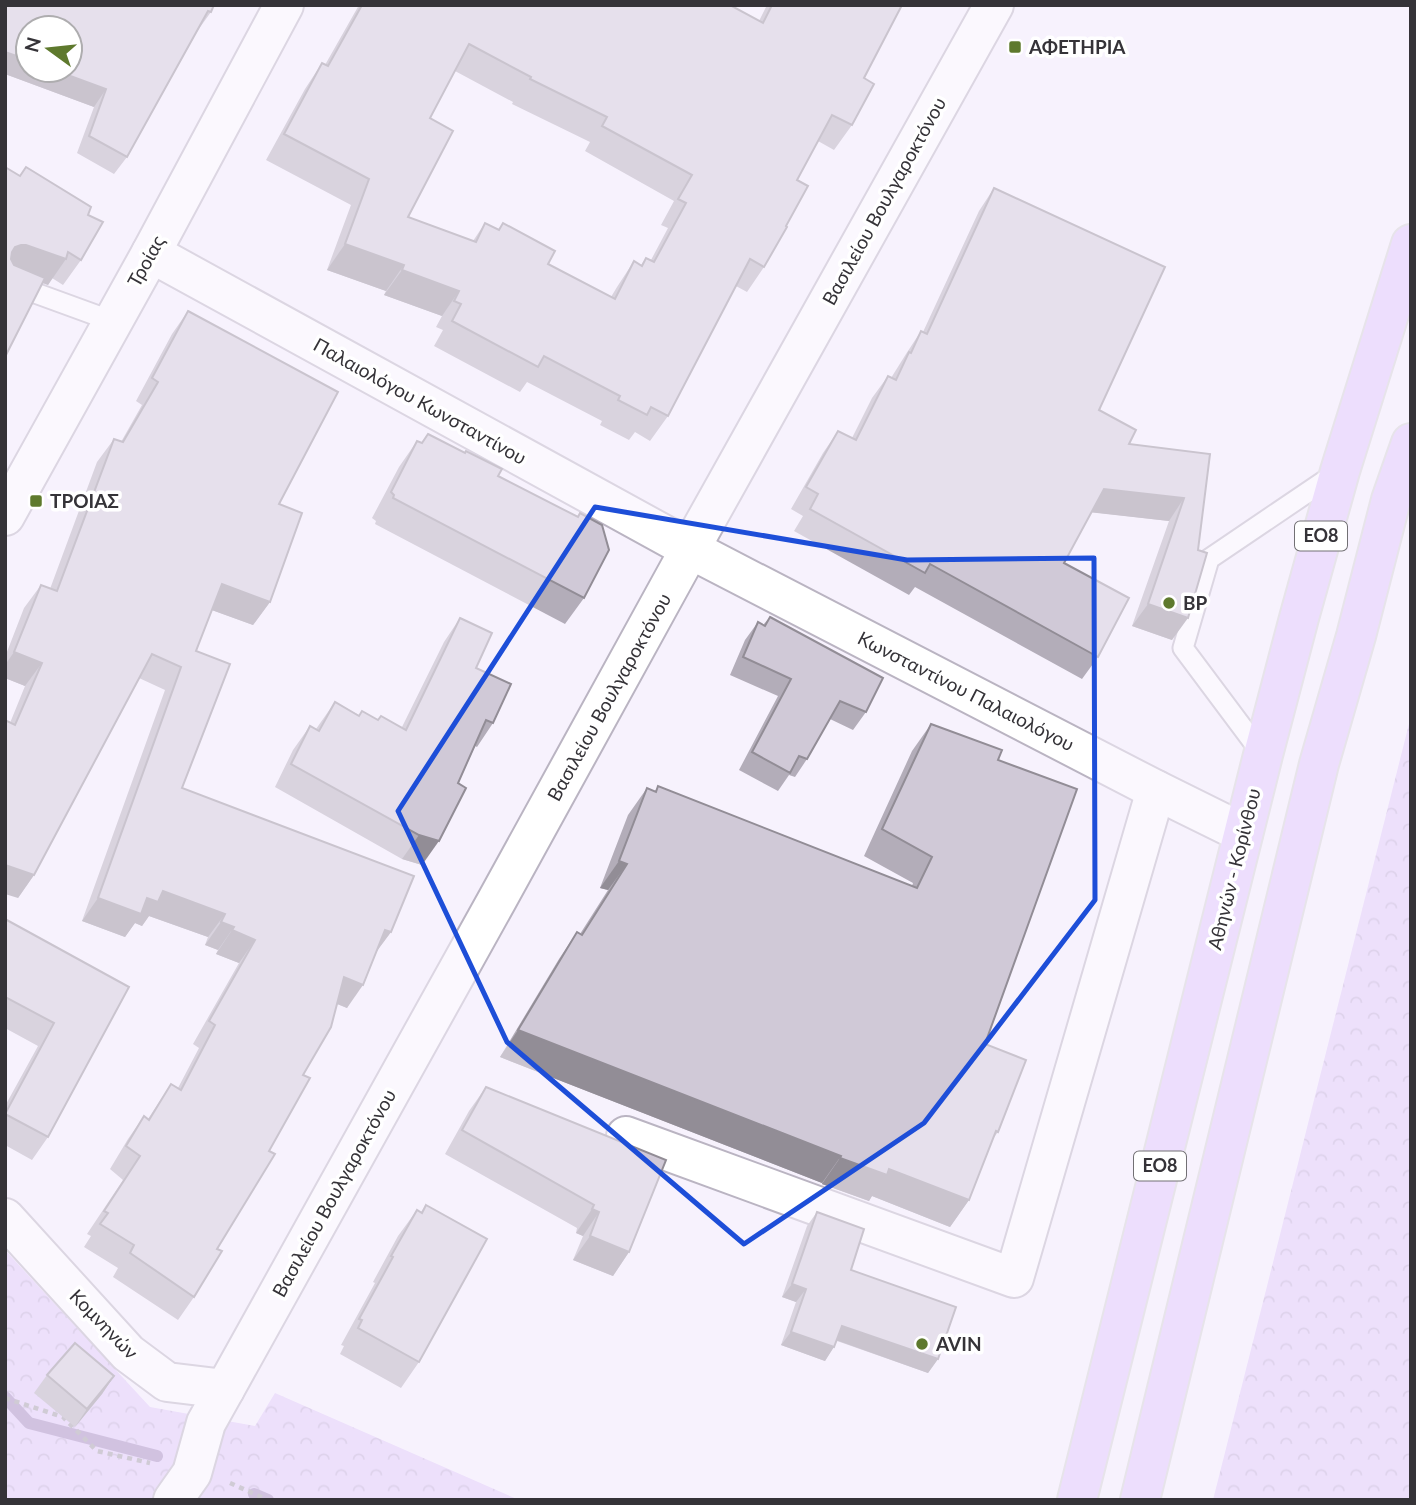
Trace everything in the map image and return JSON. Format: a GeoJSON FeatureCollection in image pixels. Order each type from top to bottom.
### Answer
{"type":"FeatureCollection","features":[{"type":"Feature","properties":{"kind":"highway","name":"Αθηνών - Κορίνθου"},"geometry":{"type":"LineString","coordinates":[[1077,1500],[1263,755],[1340,471],[1411,244]]}},
{"type":"Feature","properties":{"kind":"highway"},"geometry":{"type":"LineString","coordinates":[[1140,1500],[1319,764],[1391,500],[1411,443]]}},
{"type":"Feature","properties":{"kind":"street","name":"Τροίας"},"geometry":{"type":"LineString","coordinates":[[5,516],[151,253],[284,5]]}},
{"type":"Feature","properties":{"kind":"street","name":"Βασιλείου Βουλγαροκτόνου"},"geometry":{"type":"LineString","coordinates":[[183,1486],[206,1423],[994,5]]}},
{"type":"Feature","properties":{"kind":"street","name":"Παλαιολόγου Κωνσταντίνου"},"geometry":{"type":"LineString","coordinates":[[151,253],[690,549]]}},
{"type":"Feature","properties":{"kind":"street","name":"Κωνσταντίνου Παλαιολόγου"},"geometry":{"type":"LineString","coordinates":[[690,549],[1156,790],[1243,832]]}},
{"type":"Feature","properties":{"kind":"street"},"geometry":{"type":"LineString","coordinates":[[626,1136],[1014,1278],[1156,790]]}},
{"type":"Feature","properties":{"kind":"street","name":"Κομνηνών"},"geometry":{"type":"LineString","coordinates":[[5,1218],[128,1353],[167,1382],[225,1389]]}},
{"type":"Feature","properties":{"kind":"lane"},"geometry":{"type":"LineString","coordinates":[[5,282],[112,321]]}},
{"type":"Feature","properties":{"kind":"lane"},"geometry":{"type":"LineString","coordinates":[[1263,755],[1183,648],[1209,559],[1340,471]]}},
{"type":"Feature","properties":{"kind":"path"},"geometry":{"type":"LineString","coordinates":[[5,1398],[63,1417],[97,1451],[183,1486]]}},
{"type":"Feature","properties":{"kind":"highlighted area"},"geometry":{"type":"Polygon","coordinates":[[[595,507],[907,560],[1094,558],[1095,900],[924,1123],[744,1244],[507,1042],[398,811],[595,507]]]}},
{"type":"Feature","properties":{"kind":"green space"},"geometry":{"type":"Polygon","coordinates":[[[1411,716],[1411,1500],[1213,1500],[1411,716]]]}},
{"type":"Feature","properties":{"kind":"green space"},"geometry":{"type":"Polygon","coordinates":[[[5,1250],[150,1407],[255,1426],[275,1393],[519,1500],[5,1500],[5,1250]]]}},
{"type":"Feature","properties":{"kind":"building"},"geometry":{"type":"Polygon","coordinates":[[[5,5],[214,5],[211,12],[208,11],[127,157],[89,136],[106,89],[84,81],[84,14],[14,14],[14,55],[5,52],[5,5]]]}},
{"type":"Feature","properties":{"kind":"building"},"geometry":{"type":"Polygon","coordinates":[[[362,5],[730,5],[763,23],[772,5],[902,5],[864,78],[874,84],[852,125],[832,115],[797,180],[808,186],[787,227],[764,267],[750,259],[668,416],[651,407],[647,415],[618,400],[620,396],[544,356],[538,367],[452,321],[461,304],[454,301],[459,291],[402,270],[404,265],[345,244],[369,179],[284,134],[322,63],[328,66],[362,5]],[[469,44],[430,118],[453,131],[408,217],[476,242],[485,223],[499,230],[503,223],[555,251],[548,264],[615,299],[634,261],[642,266],[646,258],[654,262],[686,203],[678,199],[692,175],[602,126],[607,117],[530,79],[531,77],[469,44]]]}},
{"type":"Feature","properties":{"kind":"building"},"geometry":{"type":"Polygon","coordinates":[[[5,167],[20,176],[26,167],[91,207],[88,215],[103,222],[81,260],[68,252],[66,259],[26,245],[15,247],[11,259],[14,265],[45,278],[5,357],[5,167]]]}},
{"type":"Feature","properties":{"kind":"building"},"geometry":{"type":"Polygon","coordinates":[[[994,188],[1165,267],[1099,410],[1136,430],[1129,444],[1210,454],[1198,550],[1207,553],[1188,618],[1148,604],[1184,498],[1104,489],[1064,563],[1129,598],[1098,657],[930,564],[925,573],[810,509],[818,494],[806,487],[838,431],[856,440],[888,376],[896,380],[921,331],[927,334],[994,188]]]}},
{"type":"Feature","properties":{"kind":"building"},"geometry":{"type":"Polygon","coordinates":[[[188,311],[338,392],[279,504],[302,513],[270,602],[222,584],[196,651],[230,664],[182,788],[414,876],[391,932],[385,930],[363,985],[344,977],[331,1027],[303,1075],[310,1078],[269,1151],[275,1154],[217,1249],[222,1251],[194,1297],[130,1253],[134,1245],[100,1224],[108,1213],[104,1211],[140,1156],[126,1146],[144,1116],[149,1120],[171,1084],[181,1090],[215,1025],[209,1021],[255,940],[221,922],[225,914],[163,891],[158,902],[147,898],[141,914],[98,898],[181,667],[152,654],[34,875],[5,865],[5,720],[15,725],[42,663],[14,652],[41,585],[57,591],[114,439],[123,442],[158,382],[152,378],[188,311]]]}},
{"type":"Feature","properties":{"kind":"building"},"geometry":{"type":"Polygon","coordinates":[[[428,434],[502,469],[498,476],[578,517],[580,513],[602,525],[609,550],[584,598],[393,498],[391,492],[417,441],[422,443],[428,434]]]}},
{"type":"Feature","properties":{"kind":"building"},"geometry":{"type":"Polygon","coordinates":[[[770,617],[883,678],[866,712],[840,701],[807,759],[799,756],[790,773],[752,752],[791,679],[743,657],[758,622],[765,626],[770,617]]]}},
{"type":"Feature","properties":{"kind":"building"},"geometry":{"type":"Polygon","coordinates":[[[460,618],[492,633],[476,668],[511,684],[493,723],[486,720],[458,783],[466,788],[439,841],[419,835],[291,764],[310,726],[319,731],[335,702],[359,716],[362,711],[378,720],[381,716],[406,730],[460,618]]]}},
{"type":"Feature","properties":{"kind":"building"},"geometry":{"type":"Polygon","coordinates":[[[931,724],[1002,750],[998,760],[1077,789],[985,1044],[1026,1060],[969,1200],[889,1169],[887,1175],[840,1158],[841,1156],[518,1030],[577,932],[582,935],[627,864],[619,861],[647,788],[656,792],[658,786],[917,888],[932,857],[882,829],[931,724]]]}},
{"type":"Feature","properties":{"kind":"building"},"geometry":{"type":"Polygon","coordinates":[[[5,919],[129,987],[48,1137],[5,1114],[54,1023],[5,997],[5,919]]]}},
{"type":"Feature","properties":{"kind":"building"},"geometry":{"type":"Polygon","coordinates":[[[486,1087],[666,1160],[629,1252],[590,1236],[599,1212],[592,1209],[594,1205],[462,1130],[486,1087]]]}},
{"type":"Feature","properties":{"kind":"building"},"geometry":{"type":"Polygon","coordinates":[[[426,1205],[487,1239],[419,1362],[358,1328],[362,1320],[359,1319],[393,1257],[391,1256],[417,1210],[422,1213],[426,1205]]]}},
{"type":"Feature","properties":{"kind":"building"},"geometry":{"type":"Polygon","coordinates":[[[817,1212],[864,1229],[851,1270],[956,1307],[938,1359],[842,1326],[834,1347],[791,1332],[806,1289],[792,1284],[817,1212]]]}},
{"type":"Feature","properties":{"kind":"building"},"geometry":{"type":"Polygon","coordinates":[[[75,1343],[114,1376],[87,1409],[47,1375],[75,1343]]]}},
{"type":"Feature","properties":{"kind":"waterway"},"geometry":{"type":"LineString","coordinates":[[5,1397],[29,1423],[157,1456]]}},
{"type":"Feature","properties":{"kind":"waterway"},"geometry":{"type":"LineString","coordinates":[[254,1494],[268,1500]]}},
{"type":"Feature","properties":{"kind":"place","name":"ΑΦΕΤΗΡΙΑ"},"geometry":{"type":"Point","coordinates":[1015,47]}},
{"type":"Feature","properties":{"kind":"place","name":"ΤΡΟΙΑΣ"},"geometry":{"type":"Point","coordinates":[36,501]}},
{"type":"Feature","properties":{"kind":"place","name":"BP"},"geometry":{"type":"Point","coordinates":[1169,603]}},
{"type":"Feature","properties":{"kind":"place","name":"AVIN"},"geometry":{"type":"Point","coordinates":[922,1344]}}]}
